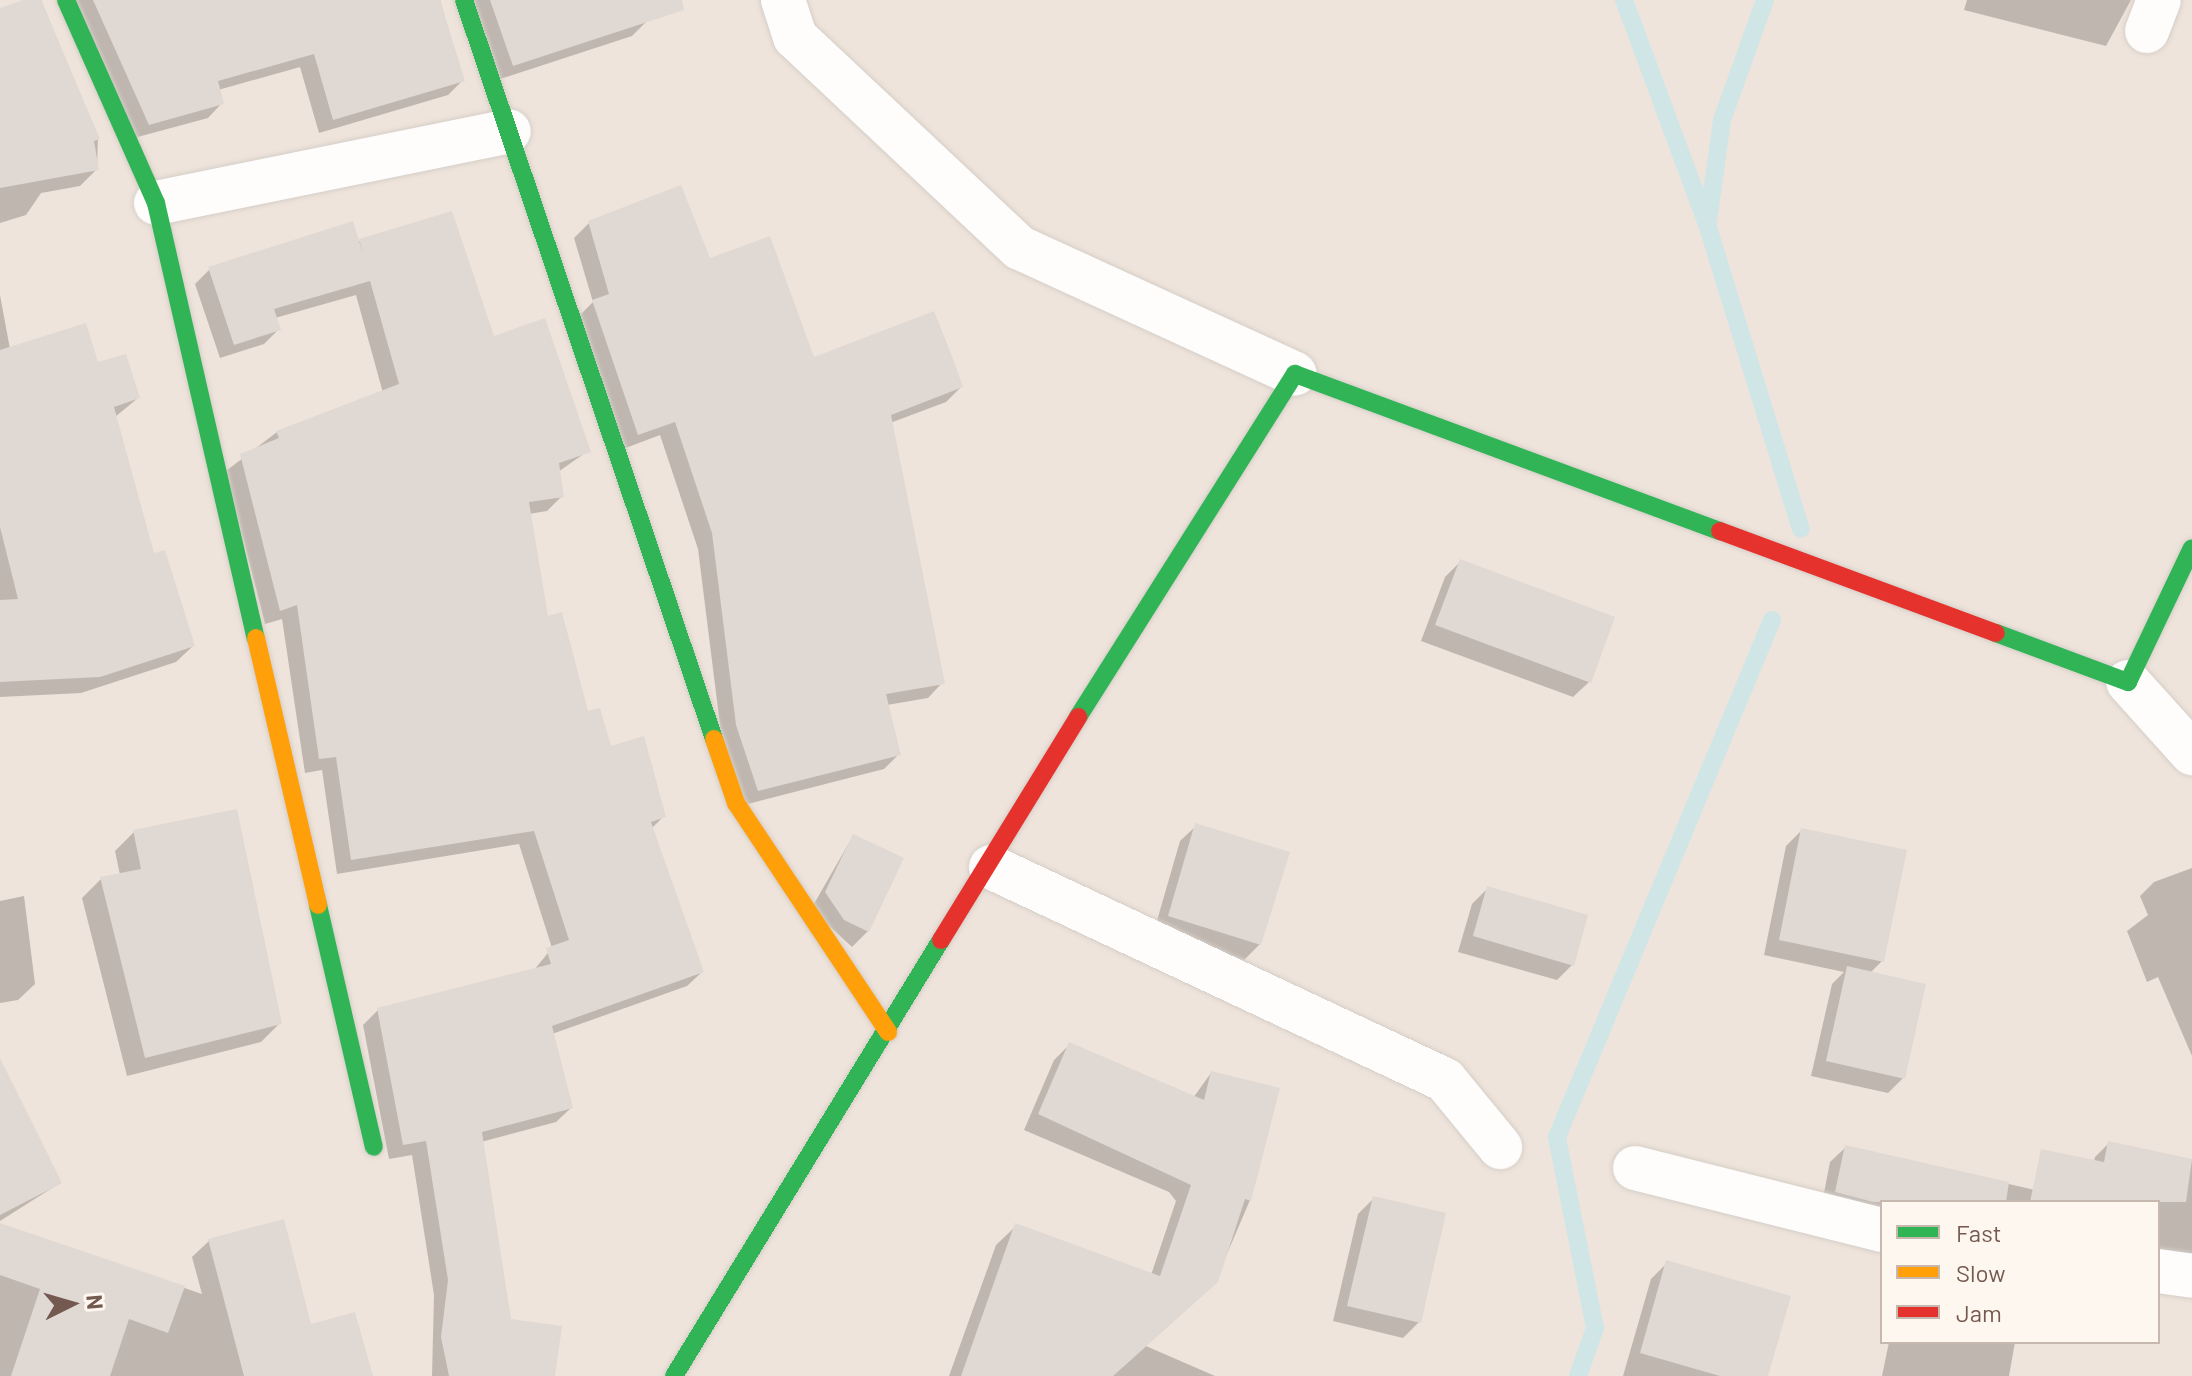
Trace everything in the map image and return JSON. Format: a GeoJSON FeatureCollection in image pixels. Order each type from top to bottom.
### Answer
{"type":"FeatureCollection","features":[{"type":"Feature","properties":{"kind":"street"},"geometry":{"type":"LineString","coordinates":[[66,0],[156,203],[374,1147]]}},
{"type":"Feature","properties":{"kind":"street"},"geometry":{"type":"LineString","coordinates":[[464,0],[736,803],[888,1032]]}},
{"type":"Feature","properties":{"kind":"street"},"geometry":{"type":"LineString","coordinates":[[783,0],[795,37],[1020,248],[1295,374],[2128,682],[2192,753]]}},
{"type":"Feature","properties":{"kind":"street"},"geometry":{"type":"LineString","coordinates":[[156,203],[509,131]]}},
{"type":"Feature","properties":{"kind":"street"},"geometry":{"type":"LineString","coordinates":[[674,1376],[991,867],[1216,491],[1295,374]]}},
{"type":"Feature","properties":{"kind":"street"},"geometry":{"type":"LineString","coordinates":[[2128,682],[2178,612],[2192,548]]}},
{"type":"Feature","properties":{"kind":"street"},"geometry":{"type":"LineString","coordinates":[[991,867],[1445,1080],[1500,1147]]}},
{"type":"Feature","properties":{"kind":"street"},"geometry":{"type":"LineString","coordinates":[[1635,1168],[1880,1229]]}},
{"type":"Feature","properties":{"kind":"street"},"geometry":{"type":"LineString","coordinates":[[2160,1271],[2192,1276]]}},
{"type":"Feature","properties":{"kind":"shaded area"},"geometry":{"type":"Polygon","coordinates":[[[0,0],[2192,0],[2192,1376],[0,1376],[0,0]]]}},
{"type":"Feature","properties":{"kind":"building"},"geometry":{"type":"Polygon","coordinates":[[[23,0],[41,0],[100,139],[94,141],[99,170],[0,188],[0,8],[23,0]]]}},
{"type":"Feature","properties":{"kind":"building"},"geometry":{"type":"Polygon","coordinates":[[[93,0],[440,0],[465,81],[333,120],[314,54],[218,81],[224,104],[149,125],[93,0]]]}},
{"type":"Feature","properties":{"kind":"building"},"geometry":{"type":"Polygon","coordinates":[[[490,0],[682,0],[684,10],[513,66],[490,0]]]}},
{"type":"Feature","properties":{"kind":"building"},"geometry":{"type":"Polygon","coordinates":[[[681,185],[710,258],[770,236],[814,357],[934,311],[952,356],[963,387],[891,415],[945,684],[886,694],[901,755],[758,791],[736,725],[712,533],[675,422],[638,435],[592,300],[609,294],[588,221],[681,185]]]}},
{"type":"Feature","properties":{"kind":"building"},"geometry":{"type":"Polygon","coordinates":[[[452,211],[494,336],[545,318],[591,452],[559,463],[564,497],[529,502],[548,616],[562,612],[588,711],[600,708],[611,746],[644,736],[666,817],[651,822],[704,972],[552,1026],[573,1108],[482,1132],[511,1319],[562,1326],[555,1376],[449,1376],[441,1337],[448,1280],[426,1141],[403,1145],[377,1008],[551,964],[546,948],[569,940],[534,831],[351,860],[336,757],[319,759],[297,605],[280,611],[240,454],[279,438],[276,431],[399,384],[370,281],[274,309],[281,330],[234,345],[208,267],[353,221],[363,254],[359,239],[452,211]]]}},
{"type":"Feature","properties":{"kind":"building"},"geometry":{"type":"Polygon","coordinates":[[[86,323],[98,362],[126,354],[140,398],[114,407],[154,553],[165,550],[195,646],[100,677],[0,682],[0,600],[18,599],[0,527],[0,350],[86,323]]]}},
{"type":"Feature","properties":{"kind":"building"},"geometry":{"type":"Polygon","coordinates":[[[1460,559],[1615,617],[1591,683],[1435,625],[1460,559]]]}},
{"type":"Feature","properties":{"kind":"building"},"geometry":{"type":"Polygon","coordinates":[[[237,809],[282,1024],[145,1058],[100,877],[141,869],[133,830],[237,809]]]}},
{"type":"Feature","properties":{"kind":"building"},"geometry":{"type":"Polygon","coordinates":[[[1195,823],[1290,852],[1261,945],[1168,916],[1195,823]]]}},
{"type":"Feature","properties":{"kind":"building"},"geometry":{"type":"Polygon","coordinates":[[[1801,828],[1907,850],[1884,962],[1779,940],[1801,828]]]}},
{"type":"Feature","properties":{"kind":"building"},"geometry":{"type":"Polygon","coordinates":[[[853,834],[904,858],[869,932],[844,920],[825,892],[853,834]]]}},
{"type":"Feature","properties":{"kind":"building"},"geometry":{"type":"Polygon","coordinates":[[[1487,886],[1588,915],[1574,966],[1473,936],[1487,886]]]}},
{"type":"Feature","properties":{"kind":"building"},"geometry":{"type":"Polygon","coordinates":[[[1847,966],[1926,984],[1905,1079],[1826,1061],[1847,966]]]}},
{"type":"Feature","properties":{"kind":"building"},"geometry":{"type":"Polygon","coordinates":[[[1069,1042],[1204,1100],[1211,1071],[1280,1088],[1251,1201],[1245,1199],[1218,1282],[1113,1376],[961,1376],[1015,1223],[1160,1276],[1191,1185],[1038,1114],[1069,1042]]]}},
{"type":"Feature","properties":{"kind":"building"},"geometry":{"type":"Polygon","coordinates":[[[0,1058],[62,1183],[0,1215],[0,1058]]]}},
{"type":"Feature","properties":{"kind":"building"},"geometry":{"type":"Polygon","coordinates":[[[2108,1141],[2192,1159],[2186,1202],[2030,1200],[2041,1149],[2104,1162],[2108,1141]]]}},
{"type":"Feature","properties":{"kind":"building"},"geometry":{"type":"Polygon","coordinates":[[[1845,1145],[2009,1182],[2006,1200],[1873,1202],[1835,1192],[1845,1145]]]}},
{"type":"Feature","properties":{"kind":"building"},"geometry":{"type":"Polygon","coordinates":[[[1373,1196],[1446,1213],[1421,1323],[1347,1306],[1373,1196]]]}},
{"type":"Feature","properties":{"kind":"building"},"geometry":{"type":"Polygon","coordinates":[[[284,1219],[311,1324],[355,1312],[373,1376],[244,1376],[208,1239],[284,1219]]]}},
{"type":"Feature","properties":{"kind":"building"},"geometry":{"type":"Polygon","coordinates":[[[0,1223],[185,1286],[168,1333],[129,1319],[110,1376],[11,1376],[40,1289],[0,1275],[0,1223]]]}},
{"type":"Feature","properties":{"kind":"building"},"geometry":{"type":"Polygon","coordinates":[[[1666,1260],[1791,1296],[1768,1376],[1720,1376],[1640,1353],[1666,1260]]]}},
{"type":"Feature","properties":{"kind":"waterway"},"geometry":{"type":"LineString","coordinates":[[1624,0],[1707,224],[1801,529]]}},
{"type":"Feature","properties":{"kind":"waterway"},"geometry":{"type":"LineString","coordinates":[[1708,221],[1722,120],[1765,0]]}},
{"type":"Feature","properties":{"kind":"waterway"},"geometry":{"type":"LineString","coordinates":[[1578,1376],[1595,1328],[1557,1137],[1772,620]]}},
{"type":"Feature","properties":{"kind":"traffic: fast"},"geometry":{"type":"LineString","coordinates":[[66,0],[156,203],[256,638]]}},
{"type":"Feature","properties":{"kind":"traffic: fast"},"geometry":{"type":"LineString","coordinates":[[464,0],[714,739]]}},
{"type":"Feature","properties":{"kind":"traffic: fast"},"geometry":{"type":"LineString","coordinates":[[1078,717],[1295,374],[1720,531]]}},
{"type":"Feature","properties":{"kind":"traffic: fast"},"geometry":{"type":"LineString","coordinates":[[1996,633],[2128,682],[2192,548]]}},
{"type":"Feature","properties":{"kind":"traffic: fast"},"geometry":{"type":"LineString","coordinates":[[318,905],[374,1147]]}},
{"type":"Feature","properties":{"kind":"traffic: fast"},"geometry":{"type":"LineString","coordinates":[[674,1376],[941,940]]}},
{"type":"Feature","properties":{"kind":"traffic: slow"},"geometry":{"type":"LineString","coordinates":[[256,638],[318,905]]}},
{"type":"Feature","properties":{"kind":"traffic: slow"},"geometry":{"type":"LineString","coordinates":[[714,739],[736,803],[888,1032]]}},
{"type":"Feature","properties":{"kind":"traffic: jam"},"geometry":{"type":"LineString","coordinates":[[1720,531],[1996,633]]}},
{"type":"Feature","properties":{"kind":"traffic: jam"},"geometry":{"type":"LineString","coordinates":[[941,940],[1078,717]]}}]}
